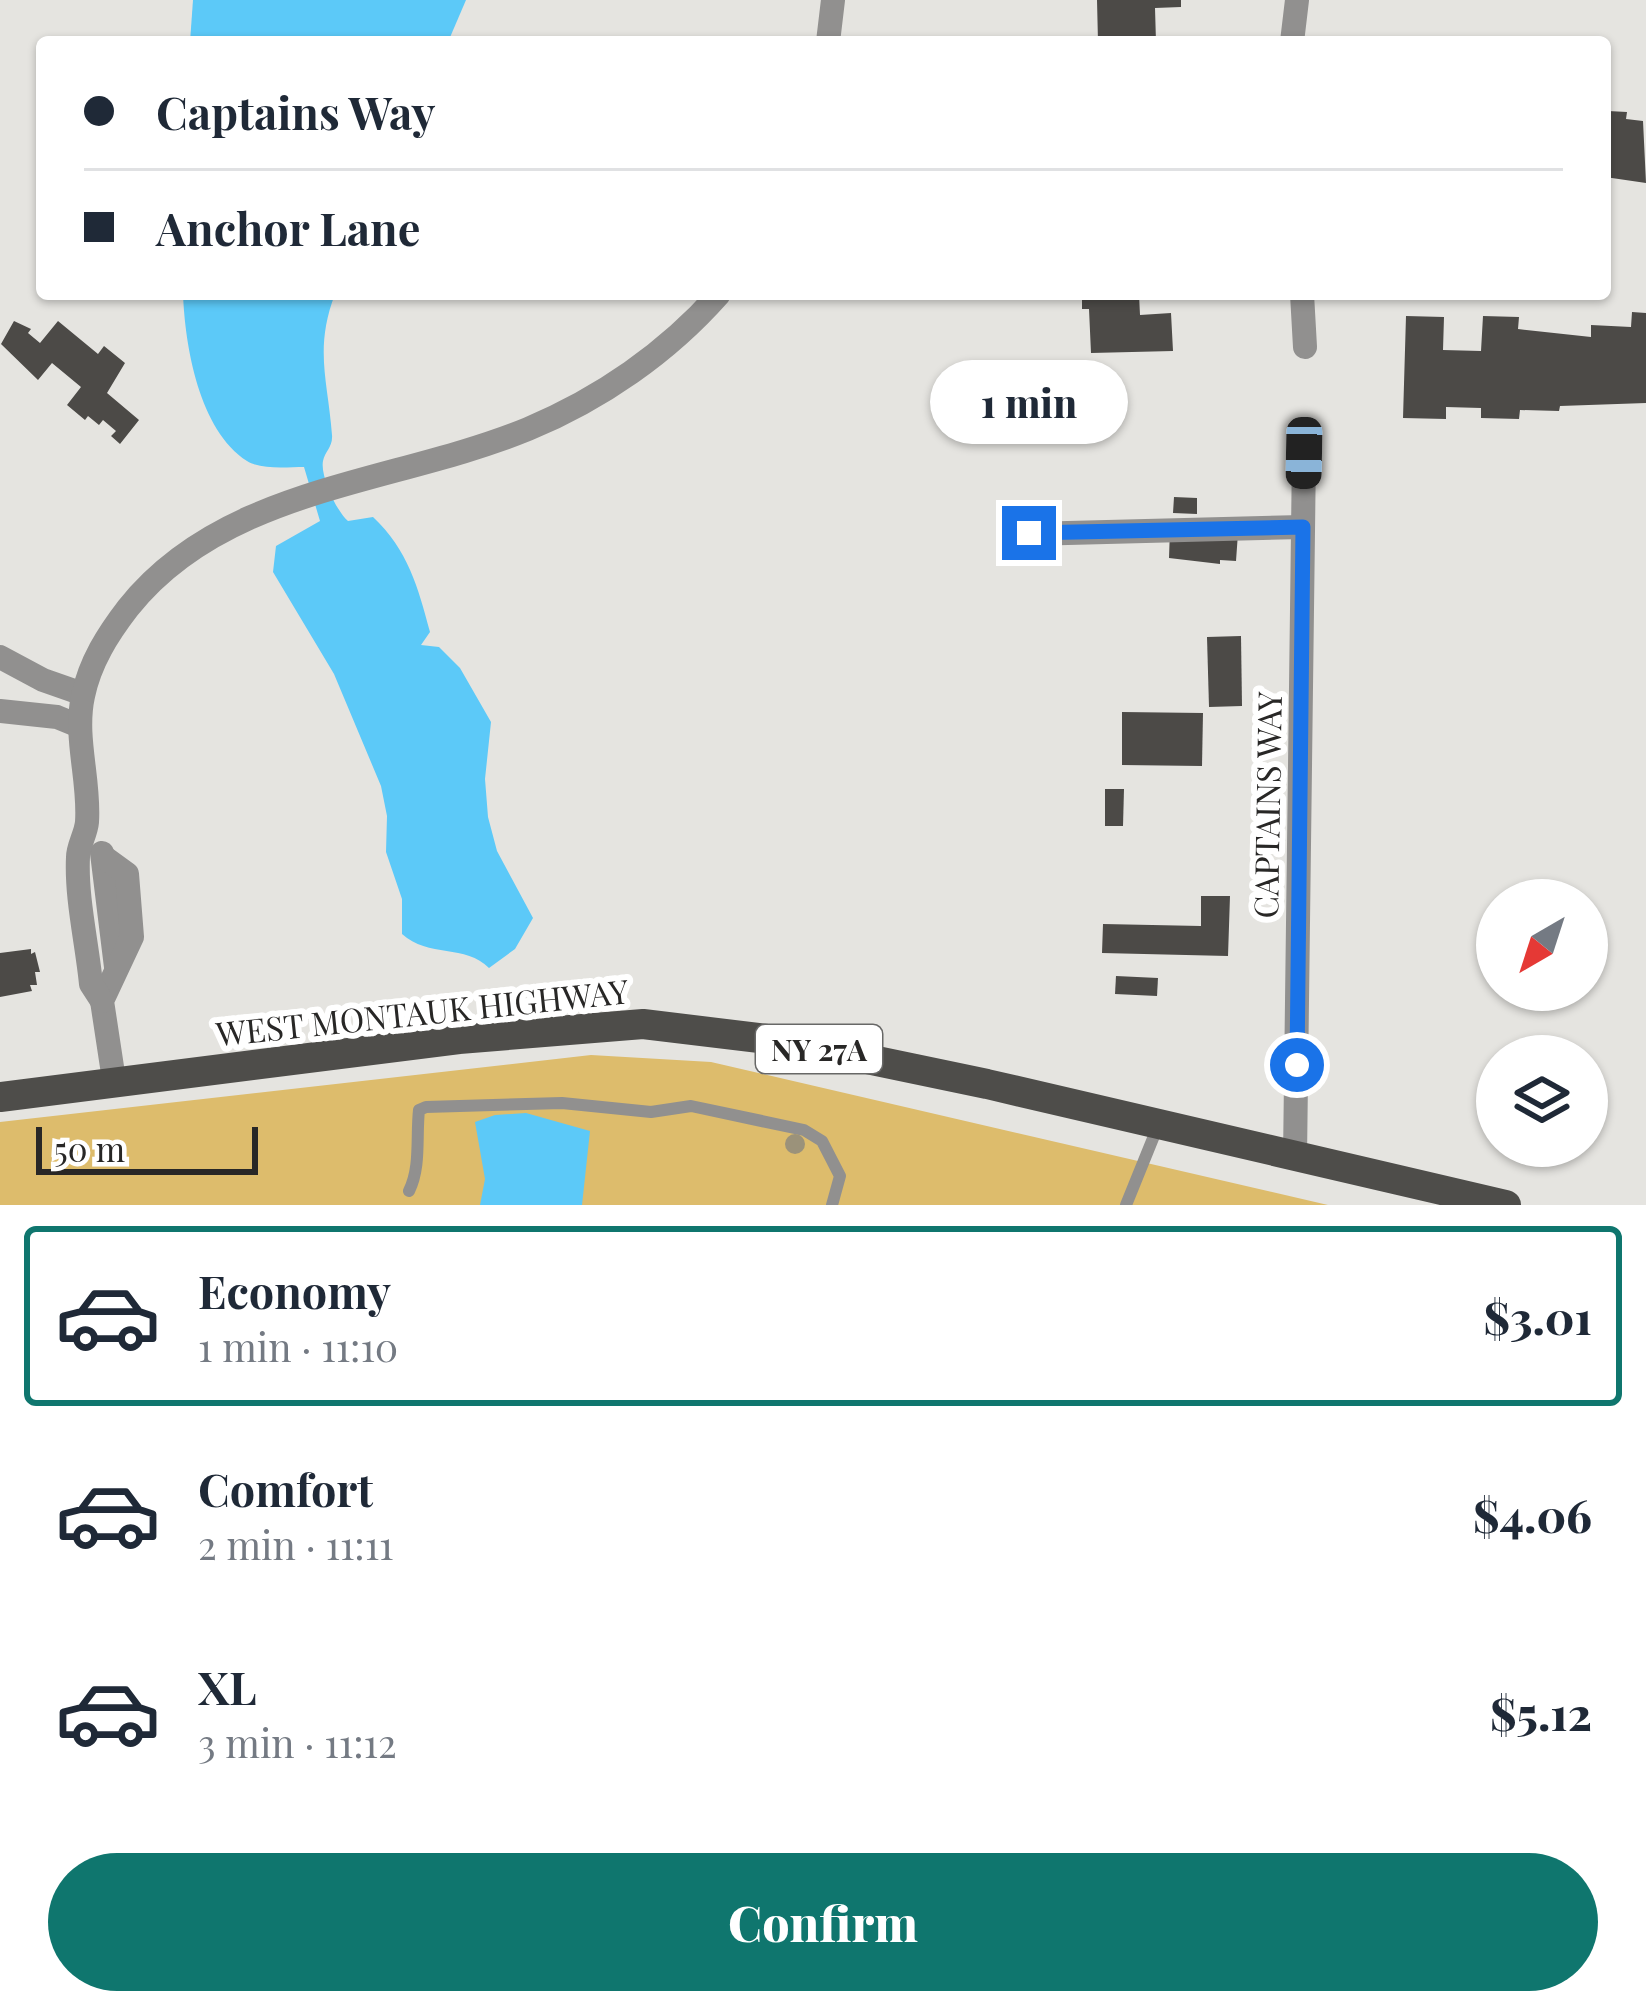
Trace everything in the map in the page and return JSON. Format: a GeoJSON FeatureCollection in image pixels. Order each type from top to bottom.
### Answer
{"type":"FeatureCollection","features":[{"type":"Feature","properties":{"kind":"main road","name":"WEST MONTAUK HIGHWAY"},"geometry":{"type":"LineString","coordinates":[[116,1080],[459,1039],[643,1024],[776,1040],[1506,1205]]}},
{"type":"Feature","properties":{"kind":"main road","name":"NY 27A"},"geometry":{"type":"LineString","coordinates":[[0,1097],[116,1080]]}},
{"type":"Feature","properties":{"kind":"street"},"geometry":{"type":"LineString","coordinates":[[829,36],[833,0]]}},
{"type":"Feature","properties":{"kind":"street"},"geometry":{"type":"LineString","coordinates":[[1294,36],[1297,0]]}},
{"type":"Feature","properties":{"kind":"street"},"geometry":{"type":"LineString","coordinates":[[116,1080],[102,1001],[91,984],[78,855],[87,825],[80,726],[83,694],[98,652],[154,577],[239,520],[483,446],[563,413],[646,362],[713,300]]}},
{"type":"Feature","properties":{"kind":"street"},"geometry":{"type":"LineString","coordinates":[[1302,300],[1305,347]]}},
{"type":"Feature","properties":{"kind":"street","name":"CAPTAINS WAY"},"geometry":{"type":"LineString","coordinates":[[1295,1158],[1304,453]]}},
{"type":"Feature","properties":{"kind":"street"},"geometry":{"type":"LineString","coordinates":[[1029,533],[1303,527]]}},
{"type":"Feature","properties":{"kind":"street"},"geometry":{"type":"LineString","coordinates":[[0,657],[83,694]]}},
{"type":"Feature","properties":{"kind":"street"},"geometry":{"type":"LineString","coordinates":[[0,711],[57,717],[80,726]]}},
{"type":"Feature","properties":{"kind":"street"},"geometry":{"type":"LineString","coordinates":[[87,825],[104,858],[127,874],[133,938],[102,1001]]}},
{"type":"Feature","properties":{"kind":"lane"},"geometry":{"type":"LineString","coordinates":[[410,1191],[418,1168],[419,1110],[426,1107],[562,1103],[651,1112],[691,1106],[769,1120],[822,1141],[839,1176],[832,1205]]}},
{"type":"Feature","properties":{"kind":"lane"},"geometry":{"type":"LineString","coordinates":[[1126,1205],[1158,1125]]}},
{"type":"Feature","properties":{"kind":"shaded area"},"geometry":{"type":"Polygon","coordinates":[[[591,1055],[711,1062],[1328,1205],[0,1205],[0,1122],[591,1055]]]}},
{"type":"Feature","properties":{"kind":"water"},"geometry":{"type":"Polygon","coordinates":[[[193,0],[466,0],[451,36],[190,36],[193,0]]]}},
{"type":"Feature","properties":{"kind":"water"},"geometry":{"type":"Polygon","coordinates":[[[184,300],[333,300],[324,349],[332,435],[323,461],[327,484],[348,521],[373,517],[395,543],[416,585],[430,632],[421,645],[439,647],[460,668],[491,722],[485,779],[488,817],[497,851],[533,918],[515,949],[489,968],[469,956],[423,946],[402,934],[402,899],[386,852],[387,816],[381,786],[334,674],[273,572],[276,546],[320,521],[304,467],[253,464],[231,447],[206,408],[187,338],[184,300]]]}},
{"type":"Feature","properties":{"kind":"water"},"geometry":{"type":"Polygon","coordinates":[[[526,1113],[590,1131],[582,1205],[480,1205],[485,1179],[475,1122],[526,1113]]]}},
{"type":"Feature","properties":{"kind":"building"},"geometry":{"type":"Polygon","coordinates":[[[1097,0],[1181,0],[1181,7],[1155,8],[1156,36],[1098,36],[1097,0]]]}},
{"type":"Feature","properties":{"kind":"building"},"geometry":{"type":"Polygon","coordinates":[[[1611,111],[1627,112],[1626,119],[1643,121],[1646,183],[1611,178],[1611,111]]]}},
{"type":"Feature","properties":{"kind":"building"},"geometry":{"type":"Polygon","coordinates":[[[1082,300],[1139,300],[1140,315],[1171,313],[1173,351],[1091,353],[1089,309],[1082,309],[1082,300]]]}},
{"type":"Feature","properties":{"kind":"building"},"geometry":{"type":"Polygon","coordinates":[[[1632,312],[1646,313],[1646,403],[1520,410],[1519,419],[1481,418],[1481,408],[1446,407],[1446,419],[1403,418],[1406,316],[1444,317],[1443,350],[1481,351],[1483,316],[1519,317],[1518,329],[1591,337],[1591,325],[1631,327],[1632,312]]]}},
{"type":"Feature","properties":{"kind":"building"},"geometry":{"type":"Polygon","coordinates":[[[14,321],[31,329],[28,333],[40,343],[58,321],[98,354],[104,346],[125,363],[107,393],[139,420],[120,444],[111,436],[116,431],[103,420],[99,425],[88,416],[85,420],[67,405],[81,387],[52,363],[38,380],[1,344],[14,321]]]}},
{"type":"Feature","properties":{"kind":"building"},"geometry":{"type":"Polygon","coordinates":[[[1174,497],[1197,498],[1197,514],[1173,513],[1174,497]]]}},
{"type":"Feature","properties":{"kind":"building"},"geometry":{"type":"Polygon","coordinates":[[[1170,529],[1238,533],[1236,561],[1220,560],[1220,564],[1169,558],[1170,529]]]}},
{"type":"Feature","properties":{"kind":"building"},"geometry":{"type":"Polygon","coordinates":[[[1241,636],[1242,706],[1209,707],[1207,637],[1241,636]]]}},
{"type":"Feature","properties":{"kind":"building"},"geometry":{"type":"Polygon","coordinates":[[[1122,712],[1203,713],[1202,766],[1122,765],[1122,712]]]}},
{"type":"Feature","properties":{"kind":"building"},"geometry":{"type":"Polygon","coordinates":[[[1105,789],[1124,789],[1123,826],[1105,826],[1105,789]]]}},
{"type":"Feature","properties":{"kind":"building"},"geometry":{"type":"Polygon","coordinates":[[[1201,896],[1230,896],[1228,956],[1102,953],[1103,924],[1201,926],[1201,896]]]}},
{"type":"Feature","properties":{"kind":"building"},"geometry":{"type":"Polygon","coordinates":[[[31,949],[40,972],[35,972],[37,985],[30,985],[32,991],[0,997],[0,953],[31,949]]]}},
{"type":"Feature","properties":{"kind":"building"},"geometry":{"type":"Polygon","coordinates":[[[1116,976],[1158,978],[1157,996],[1115,994],[1116,976]]]}},
{"type":"Feature","properties":{"kind":"route"},"geometry":{"type":"LineString","coordinates":[[1029,533],[1303,527],[1297,1065]]}}]}
